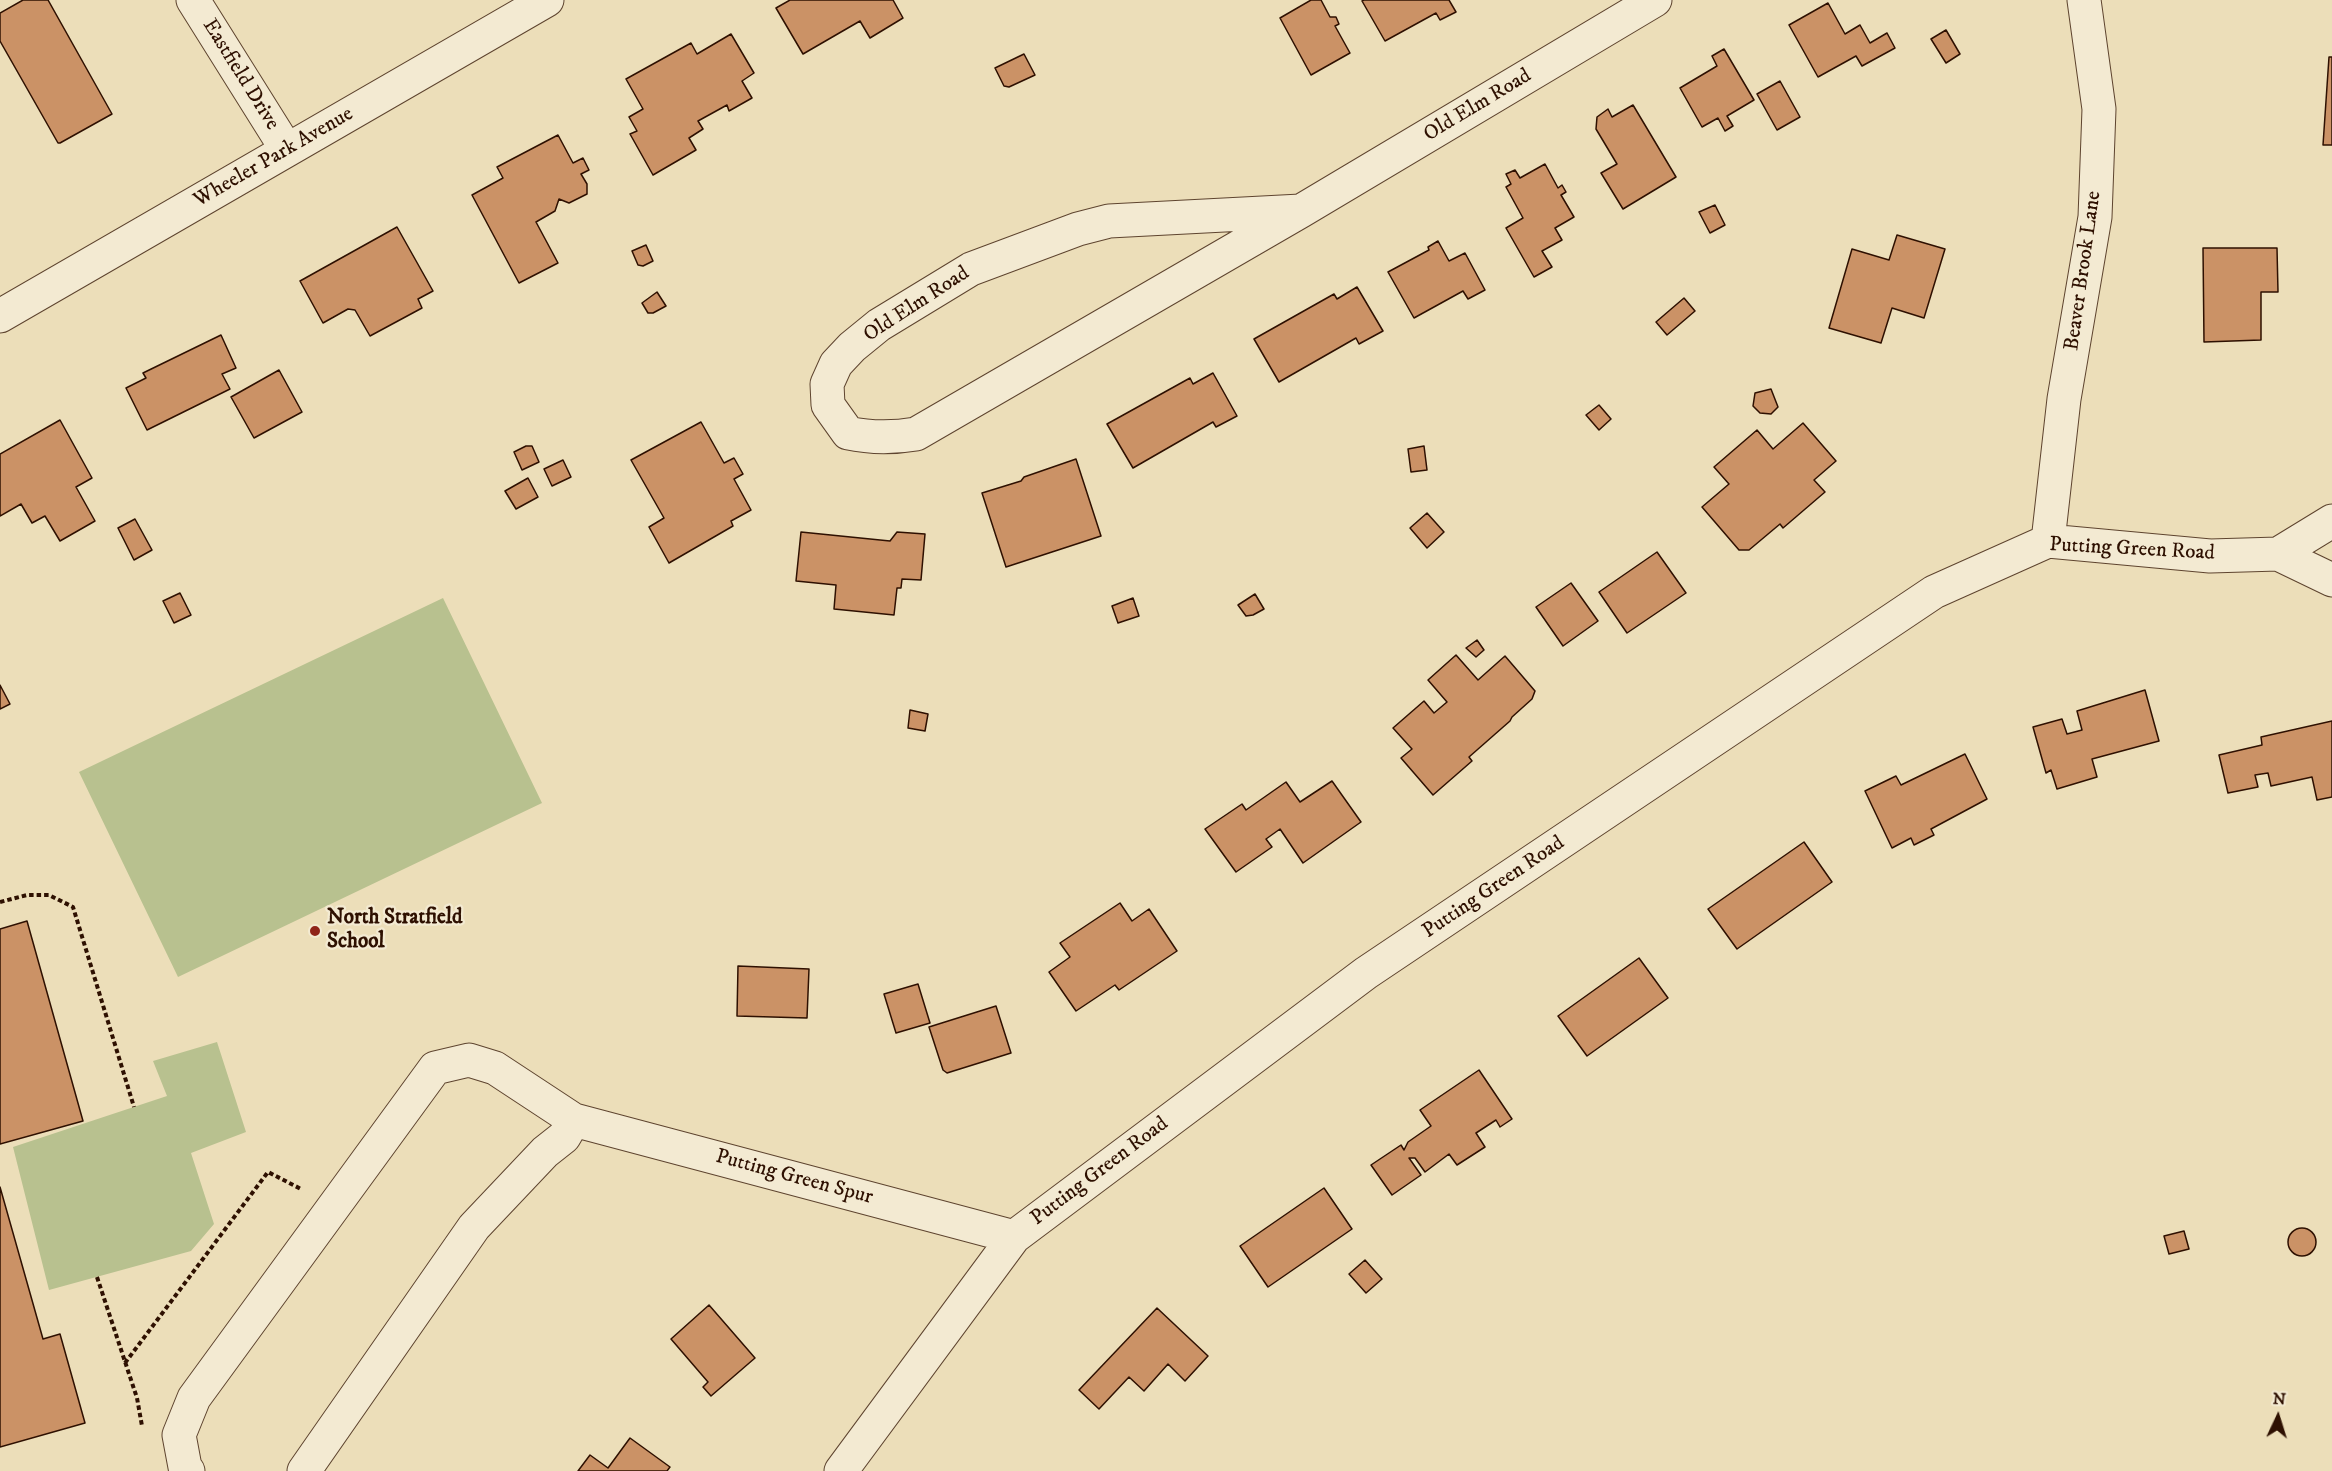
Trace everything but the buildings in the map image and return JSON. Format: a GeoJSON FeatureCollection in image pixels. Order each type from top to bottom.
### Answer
{"type":"FeatureCollection","features":[{"type":"Feature","properties":{"kind":"street","name":"Eastfield Drive"},"geometry":{"type":"LineString","coordinates":[[193,0],[287,150]]}},
{"type":"Feature","properties":{"kind":"street","name":"Wheeler Park Avenue"},"geometry":{"type":"LineString","coordinates":[[0,316],[548,0]]}},
{"type":"Feature","properties":{"kind":"street","name":"Old Elm Road"},"geometry":{"type":"LineString","coordinates":[[1301,211],[1109,221],[1078,229],[971,269],[879,325],[852,347],[836,364],[826,384],[828,405],[848,433],[892,438],[916,434],[1301,211],[1655,0]]}},
{"type":"Feature","properties":{"kind":"street","name":"Beaver Brook Lane"},"geometry":{"type":"LineString","coordinates":[[2048,541],[2064,399],[2095,217],[2099,109],[2084,0]]}},
{"type":"Feature","properties":{"kind":"street","name":"Putting Green Road"},"geometry":{"type":"LineString","coordinates":[[2278,554],[2332,521]]}},
{"type":"Feature","properties":{"kind":"street","name":"Putting Green Road"},"geometry":{"type":"LineString","coordinates":[[841,1471],[1014,1237],[1386,960],[1935,592],[2048,541],[2210,556],[2278,554],[2332,580]]}},
{"type":"Feature","properties":{"kind":"street","name":"Putting Green Spur"},"geometry":{"type":"LineString","coordinates":[[189,1471],[185,1467],[179,1435],[194,1398],[435,1068],[469,1060],[495,1068],[574,1120],[1014,1237]]}},
{"type":"Feature","properties":{"kind":"street"},"geometry":{"type":"LineString","coordinates":[[304,1471],[474,1227],[545,1152],[564,1137],[574,1120]]}},
{"type":"Feature","properties":{"kind":"path"},"geometry":{"type":"LineString","coordinates":[[0,902],[27,895],[49,895],[73,907],[134,1107]]}},
{"type":"Feature","properties":{"kind":"path"},"geometry":{"type":"LineString","coordinates":[[97,1277],[137,1398],[143,1433]]}},
{"type":"Feature","properties":{"kind":"green space"},"geometry":{"type":"Polygon","coordinates":[[[443,598],[542,803],[178,977],[79,772],[443,598]]]}},
{"type":"Feature","properties":{"kind":"green space"},"geometry":{"type":"Polygon","coordinates":[[[217,1042],[246,1132],[191,1153],[214,1224],[191,1251],[49,1290],[13,1147],[167,1096],[153,1061],[217,1042]]]}},
{"type":"Feature","properties":{"kind":"place","name":"North Stratfield School"},"geometry":{"type":"Point","coordinates":[315,931]}}]}
